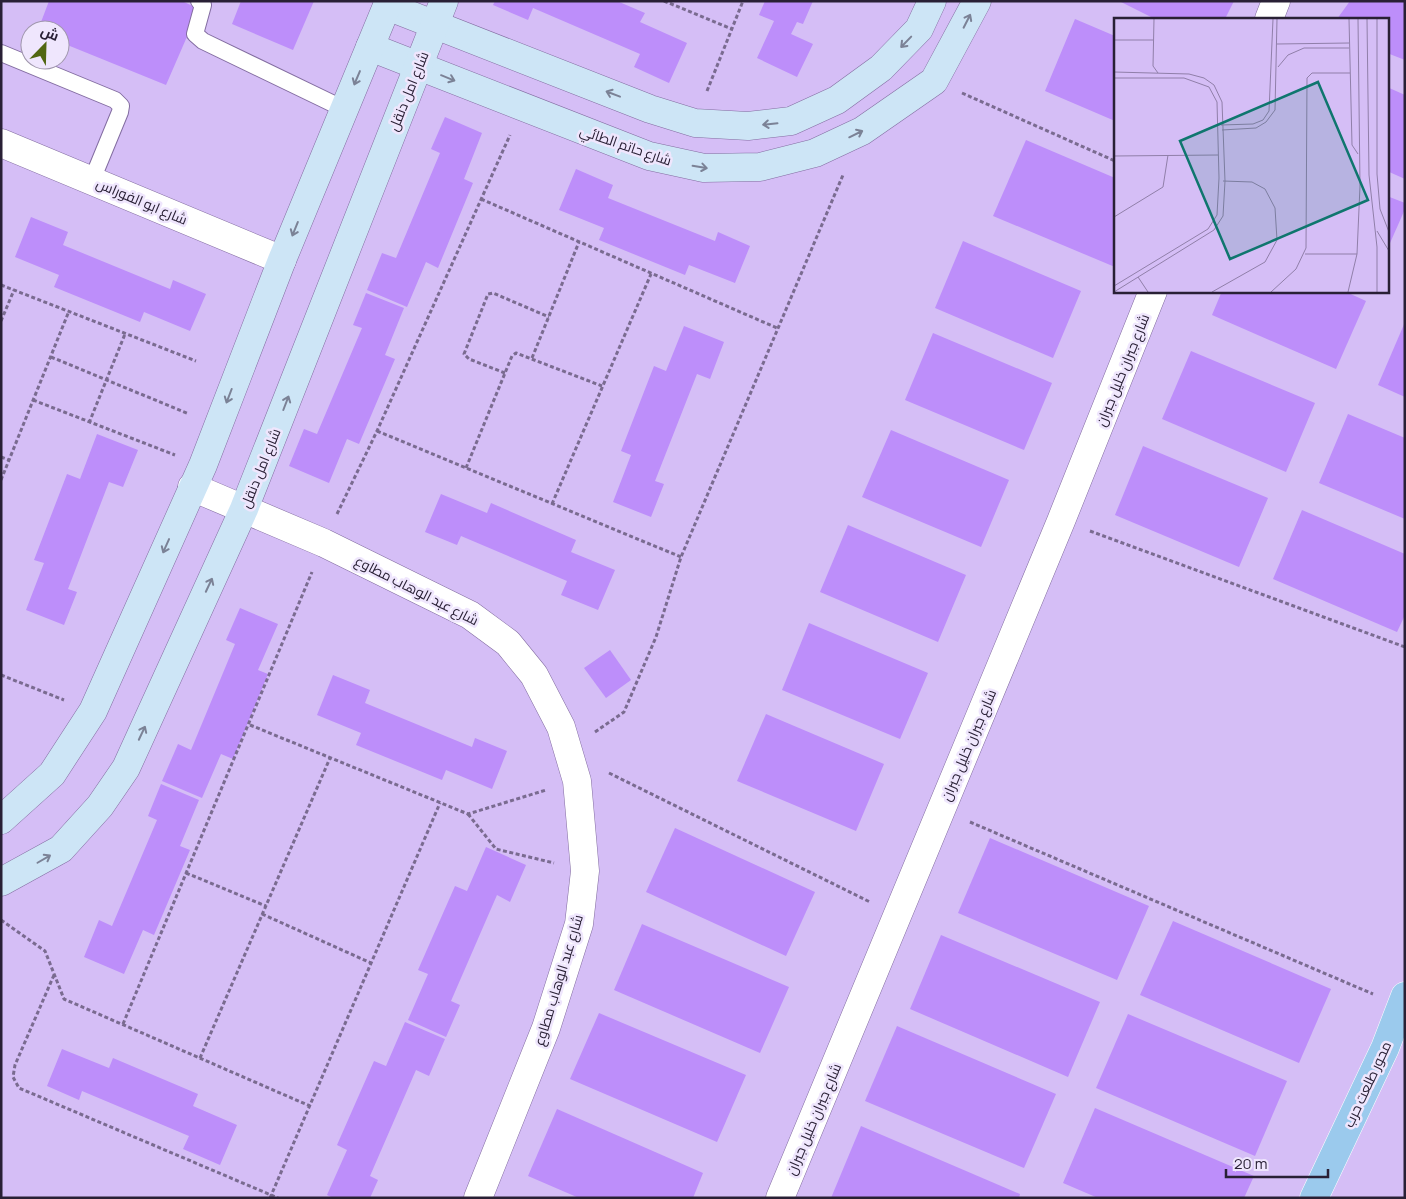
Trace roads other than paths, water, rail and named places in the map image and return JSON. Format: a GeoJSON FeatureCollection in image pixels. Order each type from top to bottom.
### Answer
{"type":"FeatureCollection","features":[{"type":"Feature","properties":{"kind":"main road","name":"محور طلعت حرب"},"geometry":{"type":"LineString","coordinates":[[1314,1198],[1385,1048],[1403,1001]]}},
{"type":"Feature","properties":{"kind":"street"},"geometry":{"type":"LineString","coordinates":[[1,820],[52,774],[93,711],[198,476],[282,260],[388,4],[440,13],[650,109],[695,123],[748,126],[791,121],[837,100],[880,68],[919,29],[932,1]]}},
{"type":"Feature","properties":{"kind":"street","name":"شارع حاتم الطائي"},"geometry":{"type":"LineString","coordinates":[[370,47],[648,156],[704,168],[760,167],[815,152],[862,131],[934,81],[977,1]]}},
{"type":"Feature","properties":{"kind":"street"},"geometry":{"type":"LineString","coordinates":[[1269,18],[1276,1]]}},
{"type":"Feature","properties":{"kind":"street","name":"شارع امل دنقل"},"geometry":{"type":"LineString","coordinates":[[1,882],[61,849],[100,806],[126,768],[244,509],[440,13]]}},
{"type":"Feature","properties":{"kind":"street","name":"شارع ابو الفوراس"},"geometry":{"type":"LineString","coordinates":[[1,143],[282,260]]}},
{"type":"Feature","properties":{"kind":"street","name":"شارع جبران خليل جبران"},"geometry":{"type":"LineString","coordinates":[[780,1198],[1062,520],[1154,292]]}},
{"type":"Feature","properties":{"kind":"street","name":"شارع عبد الوهاب مطاوع"},"geometry":{"type":"LineString","coordinates":[[198,476],[244,509],[324,542],[470,615],[508,642],[534,675],[561,727],[577,781],[585,871],[579,924],[546,1028],[478,1198]]}},
{"type":"Feature","properties":{"kind":"lane"},"geometry":{"type":"LineString","coordinates":[[199,1],[202,5],[202,12],[195,34],[203,41],[344,110]]}},
{"type":"Feature","properties":{"kind":"lane"},"geometry":{"type":"LineString","coordinates":[[1,53],[115,100],[121,106],[92,180]]}}]}
